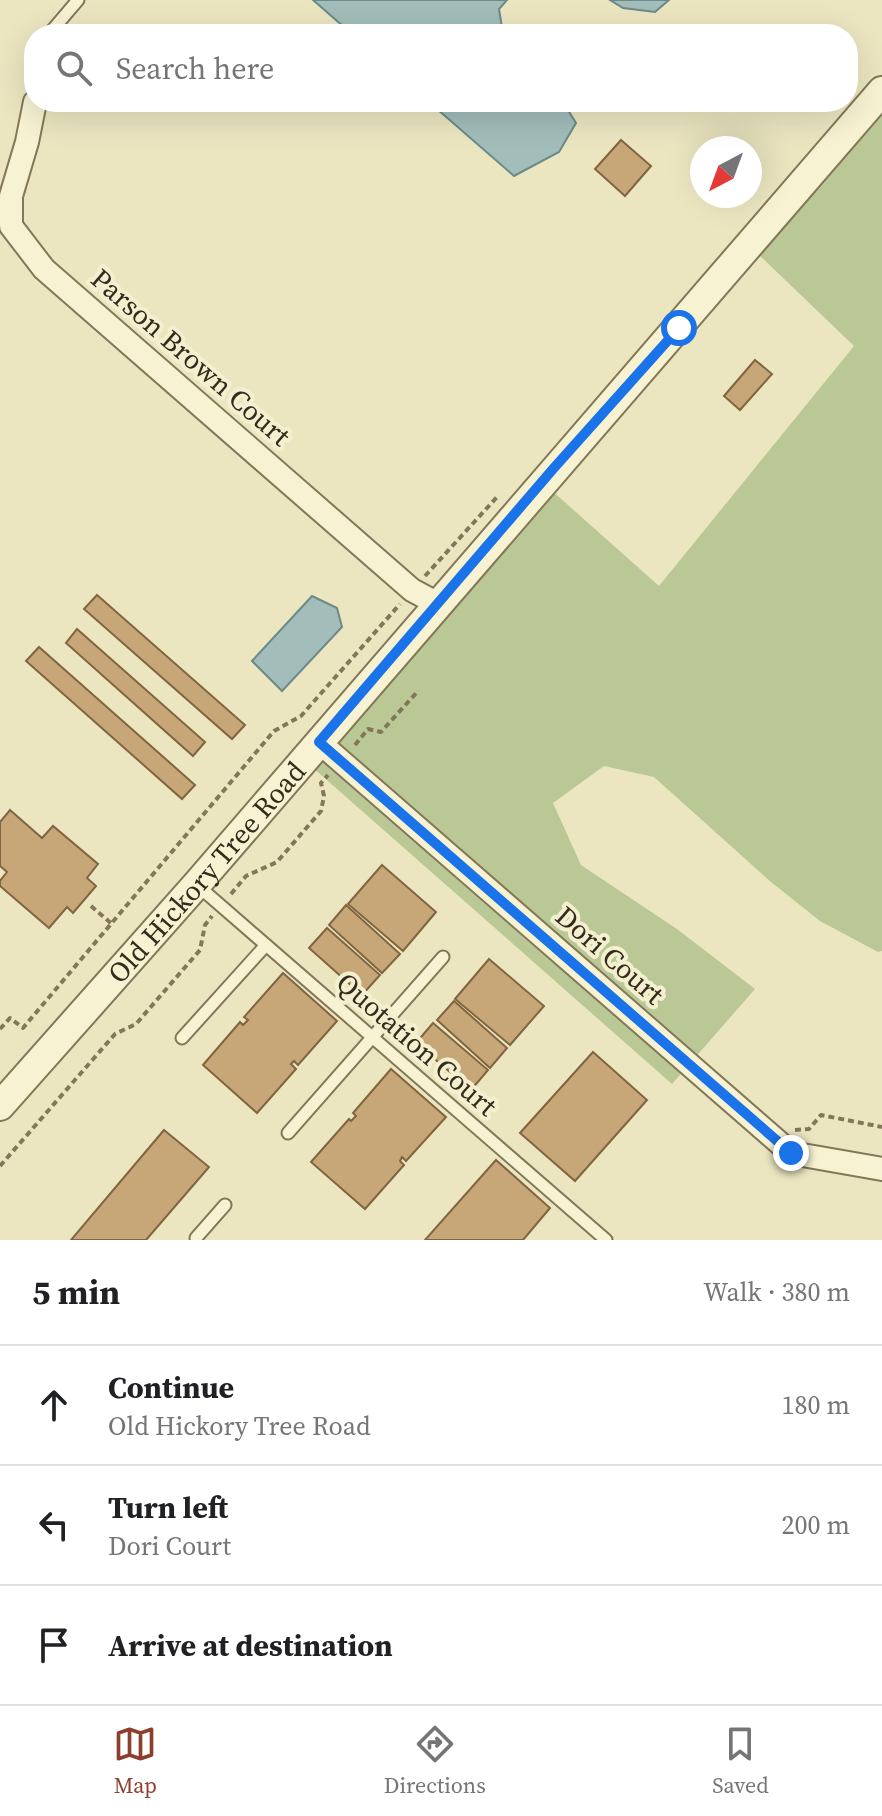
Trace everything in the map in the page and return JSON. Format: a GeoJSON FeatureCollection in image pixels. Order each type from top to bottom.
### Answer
{"type":"FeatureCollection","features":[{"type":"Feature","properties":{"kind":"street","name":"Old Hickory Tree Road"},"geometry":{"type":"LineString","coordinates":[[0,1106],[879,102]]}},
{"type":"Feature","properties":{"kind":"street","name":"Parson Brown Court"},"geometry":{"type":"LineString","coordinates":[[33,112],[11,196],[11,226],[44,269],[412,590],[438,604]]}},
{"type":"Feature","properties":{"kind":"street","name":"Dori Court"},"geometry":{"type":"LineString","coordinates":[[319,742],[791,1153],[882,1169]]}},
{"type":"Feature","properties":{"kind":"lane"},"geometry":{"type":"LineString","coordinates":[[58,24],[78,0]]}},
{"type":"Feature","properties":{"kind":"lane","name":"Quotation Court"},"geometry":{"type":"LineString","coordinates":[[197,884],[606,1240]]}},
{"type":"Feature","properties":{"kind":"lane"},"geometry":{"type":"LineString","coordinates":[[182,1038],[266,945]]}},
{"type":"Feature","properties":{"kind":"lane"},"geometry":{"type":"LineString","coordinates":[[288,1133],[443,957]]}},
{"type":"Feature","properties":{"kind":"lane"},"geometry":{"type":"LineString","coordinates":[[196,1239],[225,1205]]}},
{"type":"Feature","properties":{"kind":"path"},"geometry":{"type":"LineString","coordinates":[[0,1029],[10,1018],[23,1028],[274,731],[301,716],[497,497]]}},
{"type":"Feature","properties":{"kind":"path"},"geometry":{"type":"LineString","coordinates":[[0,1166],[115,1034],[136,1024],[200,950],[205,925],[246,876],[277,862],[321,811],[324,796],[321,783],[368,729],[381,732],[418,691]]}},
{"type":"Feature","properties":{"kind":"path"},"geometry":{"type":"LineString","coordinates":[[91,906],[112,924]]}},
{"type":"Feature","properties":{"kind":"path"},"geometry":{"type":"LineString","coordinates":[[786,1126],[791,1131],[809,1129],[821,1115],[882,1127]]}},
{"type":"Feature","properties":{"kind":"green space"},"geometry":{"type":"Polygon","coordinates":[[[882,107],[882,951],[878,952],[820,921],[771,882],[654,777],[604,766],[553,803],[581,865],[677,929],[755,989],[672,1084],[312,767],[550,489],[659,586],[854,346],[757,253],[882,107]]]}},
{"type":"Feature","properties":{"kind":"water"},"geometry":{"type":"Polygon","coordinates":[[[313,0],[507,0],[499,9],[501,24],[341,24],[313,0]]]}},
{"type":"Feature","properties":{"kind":"water"},"geometry":{"type":"Polygon","coordinates":[[[610,0],[669,0],[655,12],[623,8],[610,0]]]}},
{"type":"Feature","properties":{"kind":"water"},"geometry":{"type":"Polygon","coordinates":[[[440,112],[569,112],[576,123],[559,152],[514,176],[440,112]]]}},
{"type":"Feature","properties":{"kind":"water"},"geometry":{"type":"Polygon","coordinates":[[[312,596],[337,608],[342,627],[282,691],[252,661],[312,596]]]}},
{"type":"Feature","properties":{"kind":"building"},"geometry":{"type":"Polygon","coordinates":[[[621,140],[651,166],[625,196],[595,169],[621,140]]]}},
{"type":"Feature","properties":{"kind":"building"},"geometry":{"type":"Polygon","coordinates":[[[755,360],[772,374],[740,410],[724,396],[755,360]]]}},
{"type":"Feature","properties":{"kind":"building"},"geometry":{"type":"Polygon","coordinates":[[[97,595],[245,725],[232,739],[84,609],[97,595]]]}},
{"type":"Feature","properties":{"kind":"building"},"geometry":{"type":"Polygon","coordinates":[[[77,629],[205,742],[193,756],[66,643],[77,629]]]}},
{"type":"Feature","properties":{"kind":"building"},"geometry":{"type":"Polygon","coordinates":[[[39,647],[195,785],[182,799],[26,661],[39,647]]]}},
{"type":"Feature","properties":{"kind":"building"},"geometry":{"type":"Polygon","coordinates":[[[10,810],[42,838],[53,826],[98,864],[87,878],[96,886],[73,913],[67,907],[49,928],[0,886],[7,872],[0,866],[0,822],[10,810]]]}},
{"type":"Feature","properties":{"kind":"building"},"geometry":{"type":"Polygon","coordinates":[[[382,865],[436,912],[403,951],[348,904],[382,865]]]}},
{"type":"Feature","properties":{"kind":"building"},"geometry":{"type":"Polygon","coordinates":[[[346,905],[400,954],[382,973],[329,925],[346,905]]]}},
{"type":"Feature","properties":{"kind":"building"},"geometry":{"type":"Polygon","coordinates":[[[327,928],[380,975],[362,995],[309,948],[327,928]]]}},
{"type":"Feature","properties":{"kind":"building"},"geometry":{"type":"Polygon","coordinates":[[[489,959],[544,1006],[510,1045],[455,999],[489,959]]]}},
{"type":"Feature","properties":{"kind":"building"},"geometry":{"type":"Polygon","coordinates":[[[283,973],[337,1021],[298,1065],[294,1061],[291,1064],[296,1069],[257,1113],[203,1065],[240,1022],[243,1025],[248,1020],[244,1017],[283,973]]]}},
{"type":"Feature","properties":{"kind":"building"},"geometry":{"type":"Polygon","coordinates":[[[454,1001],[507,1048],[490,1068],[437,1020],[454,1001]]]}},
{"type":"Feature","properties":{"kind":"building"},"geometry":{"type":"Polygon","coordinates":[[[433,1023],[488,1070],[471,1090],[416,1043],[433,1023]]]}},
{"type":"Feature","properties":{"kind":"building"},"geometry":{"type":"Polygon","coordinates":[[[593,1052],[647,1100],[575,1181],[520,1133],[593,1052]]]}},
{"type":"Feature","properties":{"kind":"building"},"geometry":{"type":"Polygon","coordinates":[[[391,1069],[446,1117],[406,1161],[402,1157],[400,1161],[404,1165],[365,1209],[311,1162],[349,1119],[351,1121],[356,1116],[353,1113],[391,1069]]]}},
{"type":"Feature","properties":{"kind":"building"},"geometry":{"type":"Polygon","coordinates":[[[164,1130],[209,1167],[146,1240],[71,1240],[164,1130]]]}},
{"type":"Feature","properties":{"kind":"building"},"geometry":{"type":"Polygon","coordinates":[[[496,1160],[550,1208],[523,1240],[425,1240],[496,1160]]]}},
{"type":"Feature","properties":{"kind":"route"},"geometry":{"type":"LineString","coordinates":[[679,328],[553,469],[319,742],[791,1153]]}}]}
